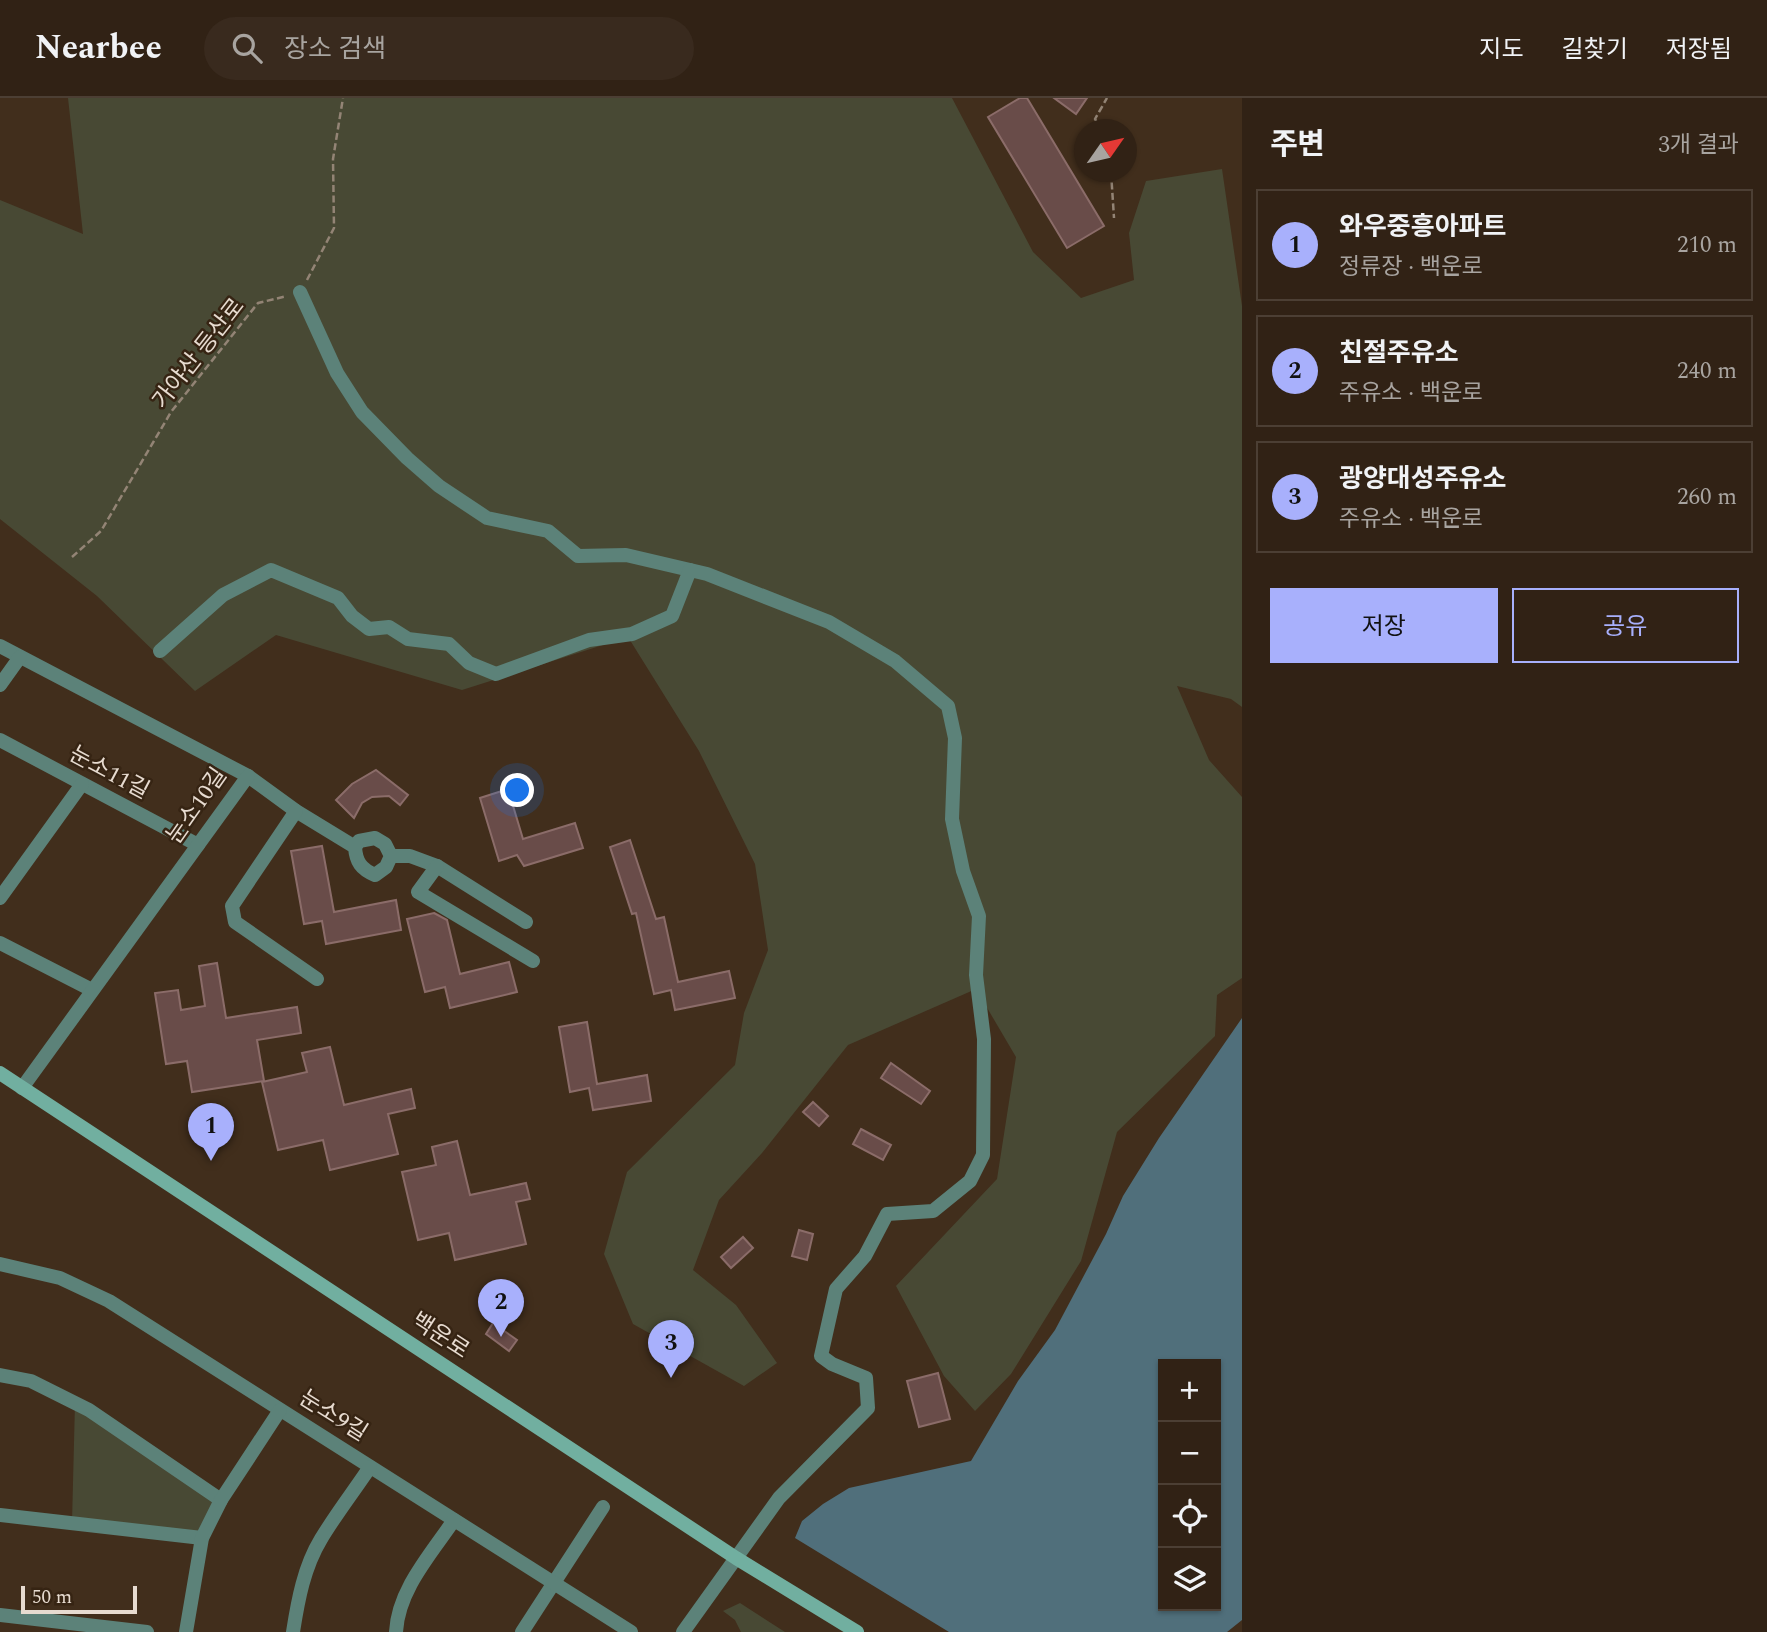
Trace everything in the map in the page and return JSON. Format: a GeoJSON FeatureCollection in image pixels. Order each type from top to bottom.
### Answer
{"type":"FeatureCollection","features":[{"type":"Feature","properties":{"kind":"main road","name":"백운로"},"geometry":{"type":"LineString","coordinates":[[0,1073],[736,1558],[857,1632]]}},
{"type":"Feature","properties":{"kind":"street"},"geometry":{"type":"LineString","coordinates":[[300,292],[337,373],[362,412],[439,486],[487,518],[548,531],[578,556],[626,555],[707,574],[829,622],[895,661],[948,706],[955,738],[952,819],[963,871],[979,916],[976,975],[984,1039],[983,1156],[970,1181],[933,1211],[887,1214],[865,1255],[836,1289],[821,1356],[832,1364],[866,1378],[869,1408],[779,1498],[683,1632]]}},
{"type":"Feature","properties":{"kind":"street"},"geometry":{"type":"LineString","coordinates":[[160,651],[223,594],[271,570],[338,598],[352,616],[369,629],[389,626],[408,639],[449,645],[469,663],[496,674],[589,640],[632,634],[672,617],[690,570]]}},
{"type":"Feature","properties":{"kind":"street","name":"눈소10길"},"geometry":{"type":"LineString","coordinates":[[0,646],[248,776],[22,1088]]}},
{"type":"Feature","properties":{"kind":"street"},"geometry":{"type":"LineString","coordinates":[[0,685],[20,657]]}},
{"type":"Feature","properties":{"kind":"street","name":"눈소11길"},"geometry":{"type":"LineString","coordinates":[[0,740],[198,845]]}},
{"type":"Feature","properties":{"kind":"street"},"geometry":{"type":"LineString","coordinates":[[248,776],[296,811],[355,847]]}},
{"type":"Feature","properties":{"kind":"street"},"geometry":{"type":"LineString","coordinates":[[0,898],[82,784]]}},
{"type":"Feature","properties":{"kind":"street"},"geometry":{"type":"LineString","coordinates":[[296,811],[232,906],[235,922],[317,979]]}},
{"type":"Feature","properties":{"kind":"street"},"geometry":{"type":"LineString","coordinates":[[375,838],[385,844],[391,856],[386,867],[375,875],[362,869],[356,859],[355,847],[359,841],[375,838]]}},
{"type":"Feature","properties":{"kind":"street"},"geometry":{"type":"LineString","coordinates":[[391,856],[410,856],[437,866],[526,922]]}},
{"type":"Feature","properties":{"kind":"street"},"geometry":{"type":"LineString","coordinates":[[437,866],[418,892],[533,961]]}},
{"type":"Feature","properties":{"kind":"street"},"geometry":{"type":"LineString","coordinates":[[0,943],[92,990]]}},
{"type":"Feature","properties":{"kind":"street","name":"눈소9길"},"geometry":{"type":"LineString","coordinates":[[0,1264],[60,1278],[109,1301],[631,1632]]}},
{"type":"Feature","properties":{"kind":"street"},"geometry":{"type":"LineString","coordinates":[[0,1375],[31,1381],[89,1410],[221,1500]]}},
{"type":"Feature","properties":{"kind":"street"},"geometry":{"type":"LineString","coordinates":[[186,1632],[202,1538],[221,1500],[280,1410]]}},
{"type":"Feature","properties":{"kind":"street"},"geometry":{"type":"LineString","coordinates":[[293,1632],[306,1571],[320,1540],[370,1467]]}},
{"type":"Feature","properties":{"kind":"street"},"geometry":{"type":"LineString","coordinates":[[522,1632],[603,1507]]}},
{"type":"Feature","properties":{"kind":"street"},"geometry":{"type":"LineString","coordinates":[[0,1514],[202,1538]]}},
{"type":"Feature","properties":{"kind":"street"},"geometry":{"type":"LineString","coordinates":[[396,1632],[402,1603],[412,1583],[454,1520]]}},
{"type":"Feature","properties":{"kind":"street"},"geometry":{"type":"LineString","coordinates":[[0,1615],[147,1632]]}},
{"type":"Feature","properties":{"kind":"path"},"geometry":{"type":"LineString","coordinates":[[300,292],[334,228],[333,159],[343,98]]}},
{"type":"Feature","properties":{"kind":"path"},"geometry":{"type":"LineString","coordinates":[[1096,119],[1107,98]]}},
{"type":"Feature","properties":{"kind":"path"},"geometry":{"type":"LineString","coordinates":[[1112,182],[1114,218]]}},
{"type":"Feature","properties":{"kind":"path","name":"가야산 등산로"},"geometry":{"type":"LineString","coordinates":[[72,557],[102,531],[171,412],[258,303],[300,292]]}},
{"type":"Feature","properties":{"kind":"green space"},"geometry":{"type":"Polygon","coordinates":[[[68,98],[952,98],[1033,252],[1081,298],[1134,280],[1129,233],[1146,181],[1222,169],[1242,306],[1242,707],[1231,699],[1177,686],[1209,760],[1242,797],[1242,978],[1217,995],[1215,1036],[1117,1132],[1081,1261],[1011,1374],[975,1411],[944,1376],[896,1286],[997,1179],[1016,1057],[976,989],[848,1045],[762,1153],[719,1200],[693,1270],[736,1305],[777,1363],[744,1386],[633,1324],[604,1254],[627,1172],[735,1065],[744,1013],[768,950],[755,864],[699,751],[628,637],[462,690],[276,635],[195,691],[97,596],[0,519],[0,200],[83,234],[68,98]]]}},
{"type":"Feature","properties":{"kind":"green space"},"geometry":{"type":"Polygon","coordinates":[[[75,1403],[221,1500],[202,1538],[72,1523],[75,1403]]]}},
{"type":"Feature","properties":{"kind":"green space"},"geometry":{"type":"Polygon","coordinates":[[[740,1603],[785,1632],[741,1632],[735,1620],[723,1611],[740,1603]]]}},
{"type":"Feature","properties":{"kind":"water"},"geometry":{"type":"Polygon","coordinates":[[[1242,1018],[1242,1620],[1227,1632],[949,1632],[795,1538],[802,1521],[849,1488],[971,1461],[1018,1381],[1055,1330],[1123,1196],[1159,1138],[1242,1018]]]}},
{"type":"Feature","properties":{"kind":"building"},"geometry":{"type":"Polygon","coordinates":[[[1020,98],[1027,98],[1074,176],[1074,182],[1078,182],[1104,226],[1067,248],[988,117],[1020,98]]]}},
{"type":"Feature","properties":{"kind":"building"},"geometry":{"type":"Polygon","coordinates":[[[1054,98],[1087,98],[1076,114],[1054,98]]]}},
{"type":"Feature","properties":{"kind":"building"},"geometry":{"type":"Polygon","coordinates":[[[376,770],[408,795],[400,805],[389,796],[372,797],[362,803],[354,818],[336,800],[352,784],[376,770]]]}},
{"type":"Feature","properties":{"kind":"building"},"geometry":{"type":"Polygon","coordinates":[[[508,789],[523,839],[575,823],[583,848],[524,866],[517,855],[499,861],[480,798],[508,789]]]}},
{"type":"Feature","properties":{"kind":"building"},"geometry":{"type":"Polygon","coordinates":[[[630,840],[656,919],[664,917],[678,982],[729,971],[735,998],[675,1010],[671,990],[654,994],[636,913],[632,914],[610,847],[630,840]]]}},
{"type":"Feature","properties":{"kind":"building"},"geometry":{"type":"Polygon","coordinates":[[[322,846],[334,912],[396,900],[401,930],[326,944],[322,921],[304,924],[291,851],[322,846]]]}},
{"type":"Feature","properties":{"kind":"building"},"geometry":{"type":"Polygon","coordinates":[[[434,913],[447,920],[460,974],[509,962],[517,992],[450,1008],[445,987],[425,992],[407,919],[434,913]]]}},
{"type":"Feature","properties":{"kind":"building"},"geometry":{"type":"Polygon","coordinates":[[[217,963],[226,1018],[297,1007],[301,1033],[257,1040],[264,1081],[192,1092],[187,1061],[166,1064],[155,993],[178,990],[181,1010],[205,1006],[199,966],[217,963]]]}},
{"type":"Feature","properties":{"kind":"building"},"geometry":{"type":"Polygon","coordinates":[[[587,1022],[597,1084],[647,1075],[651,1101],[593,1110],[589,1088],[570,1092],[559,1027],[587,1022]]]}},
{"type":"Feature","properties":{"kind":"building"},"geometry":{"type":"Polygon","coordinates":[[[330,1047],[344,1105],[411,1089],[415,1108],[388,1114],[398,1154],[330,1170],[323,1140],[278,1150],[262,1082],[307,1072],[302,1053],[330,1047]]]}},
{"type":"Feature","properties":{"kind":"building"},"geometry":{"type":"Polygon","coordinates":[[[891,1063],[930,1091],[921,1104],[881,1078],[891,1063]]]}},
{"type":"Feature","properties":{"kind":"building"},"geometry":{"type":"Polygon","coordinates":[[[813,1102],[828,1116],[819,1126],[803,1112],[813,1102]]]}},
{"type":"Feature","properties":{"kind":"building"},"geometry":{"type":"Polygon","coordinates":[[[861,1129],[891,1145],[883,1160],[853,1144],[861,1129]]]}},
{"type":"Feature","properties":{"kind":"building"},"geometry":{"type":"Polygon","coordinates":[[[457,1141],[470,1195],[526,1183],[530,1199],[516,1202],[526,1244],[455,1260],[449,1233],[418,1240],[402,1172],[436,1165],[432,1147],[457,1141]]]}},
{"type":"Feature","properties":{"kind":"building"},"geometry":{"type":"Polygon","coordinates":[[[799,1230],[813,1234],[807,1260],[792,1256],[799,1230]]]}},
{"type":"Feature","properties":{"kind":"building"},"geometry":{"type":"Polygon","coordinates":[[[743,1237],[753,1248],[731,1268],[721,1257],[743,1237]]]}},
{"type":"Feature","properties":{"kind":"building"},"geometry":{"type":"Polygon","coordinates":[[[493,1323],[517,1340],[509,1351],[486,1334],[493,1323]]]}},
{"type":"Feature","properties":{"kind":"building"},"geometry":{"type":"Polygon","coordinates":[[[938,1373],[950,1419],[919,1427],[907,1381],[938,1373]]]}},
{"type":"Feature","properties":{"kind":"place","name":"와우중흥아파트"},"geometry":{"type":"Point","coordinates":[211,1161]}},
{"type":"Feature","properties":{"kind":"place","name":"친절주유소"},"geometry":{"type":"Point","coordinates":[501,1337]}},
{"type":"Feature","properties":{"kind":"place","name":"광양대성주유소"},"geometry":{"type":"Point","coordinates":[671,1378]}}]}
